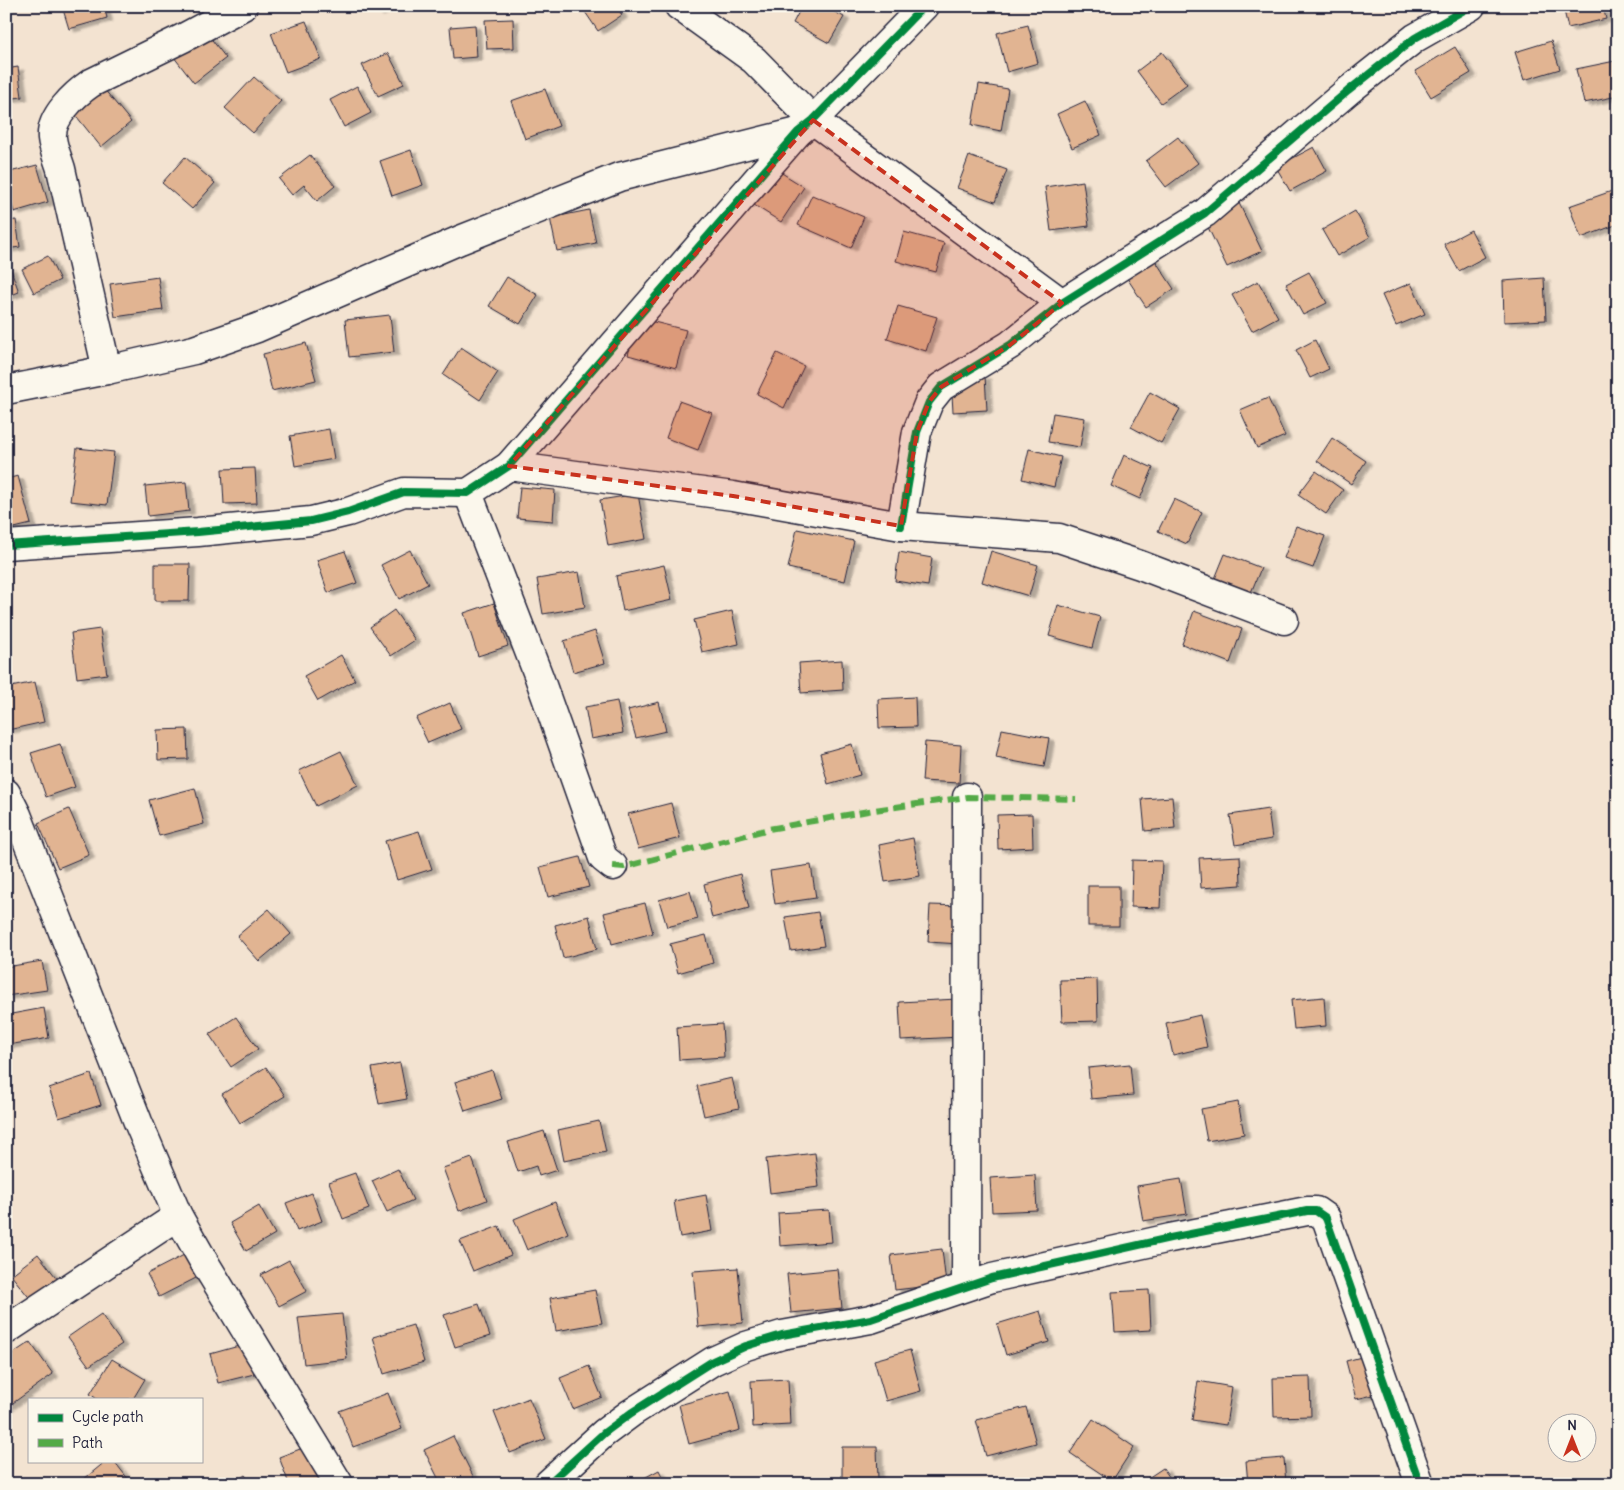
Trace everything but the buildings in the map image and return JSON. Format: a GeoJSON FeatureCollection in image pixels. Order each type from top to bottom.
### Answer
{"type":"FeatureCollection","features":[{"type":"Feature","properties":{"kind":"street"},"geometry":{"type":"LineString","coordinates":[[107,370],[61,169],[52,138],[58,116],[79,91],[92,83],[243,6]]}},
{"type":"Feature","properties":{"kind":"street"},"geometry":{"type":"LineString","coordinates":[[680,6],[754,60],[806,126],[1062,303]]}},
{"type":"Feature","properties":{"kind":"street"},"geometry":{"type":"LineString","coordinates":[[6,545],[262,527],[311,521],[348,512],[404,492],[468,493],[509,466],[806,126],[924,6]]}},
{"type":"Feature","properties":{"kind":"street"},"geometry":{"type":"LineString","coordinates":[[901,526],[918,432],[929,402],[941,388],[1010,345],[1062,303],[1205,213],[1348,91],[1408,44],[1471,6]]}},
{"type":"Feature","properties":{"kind":"street"},"geometry":{"type":"LineString","coordinates":[[6,390],[194,350],[257,328],[460,240],[619,177],[806,126]]}},
{"type":"Feature","properties":{"kind":"street"},"geometry":{"type":"LineString","coordinates":[[509,466],[733,496],[901,526],[1059,538],[1140,565],[1284,620]]}},
{"type":"Feature","properties":{"kind":"street"},"geometry":{"type":"LineString","coordinates":[[468,493],[539,677],[603,858],[613,866]]}},
{"type":"Feature","properties":{"kind":"street"},"geometry":{"type":"LineString","coordinates":[[6,793],[17,815],[138,1122],[178,1216],[339,1484]]}},
{"type":"Feature","properties":{"kind":"street"},"geometry":{"type":"LineString","coordinates":[[966,1286],[967,797]]}},
{"type":"Feature","properties":{"kind":"street"},"geometry":{"type":"LineString","coordinates":[[564,1479],[604,1434],[631,1413],[713,1361],[746,1346],[782,1335],[871,1319],[992,1278],[1307,1210],[1316,1211],[1326,1218],[1420,1484]]}},
{"type":"Feature","properties":{"kind":"street"},"geometry":{"type":"LineString","coordinates":[[6,1330],[178,1216]]}},
{"type":"Feature","properties":{"kind":"highlighted area"},"geometry":{"type":"Polygon","coordinates":[[[813,120],[1062,303],[1010,345],[941,387],[929,402],[917,432],[901,526],[733,496],[509,466],[813,120]]]}},
{"type":"Feature","properties":{"kind":"marked path"},"geometry":{"type":"LineString","coordinates":[[613,866],[624,867],[769,829],[874,810],[967,797],[1076,799]]}},
{"type":"Feature","properties":{"kind":"cycle path"},"geometry":{"type":"LineString","coordinates":[[6,545],[198,532],[311,521],[348,512],[404,492],[468,493],[509,466],[798,132],[813,120],[924,6]]}},
{"type":"Feature","properties":{"kind":"cycle path"},"geometry":{"type":"LineString","coordinates":[[901,526],[917,432],[929,402],[941,387],[1010,345],[1062,303],[1205,213],[1348,91],[1415,38],[1471,6]]}},
{"type":"Feature","properties":{"kind":"cycle path"},"geometry":{"type":"LineString","coordinates":[[548,1484],[604,1433],[631,1413],[713,1361],[746,1346],[782,1335],[871,1319],[992,1278],[1170,1238],[1307,1211],[1316,1211],[1326,1218],[1420,1484]]}}]}
